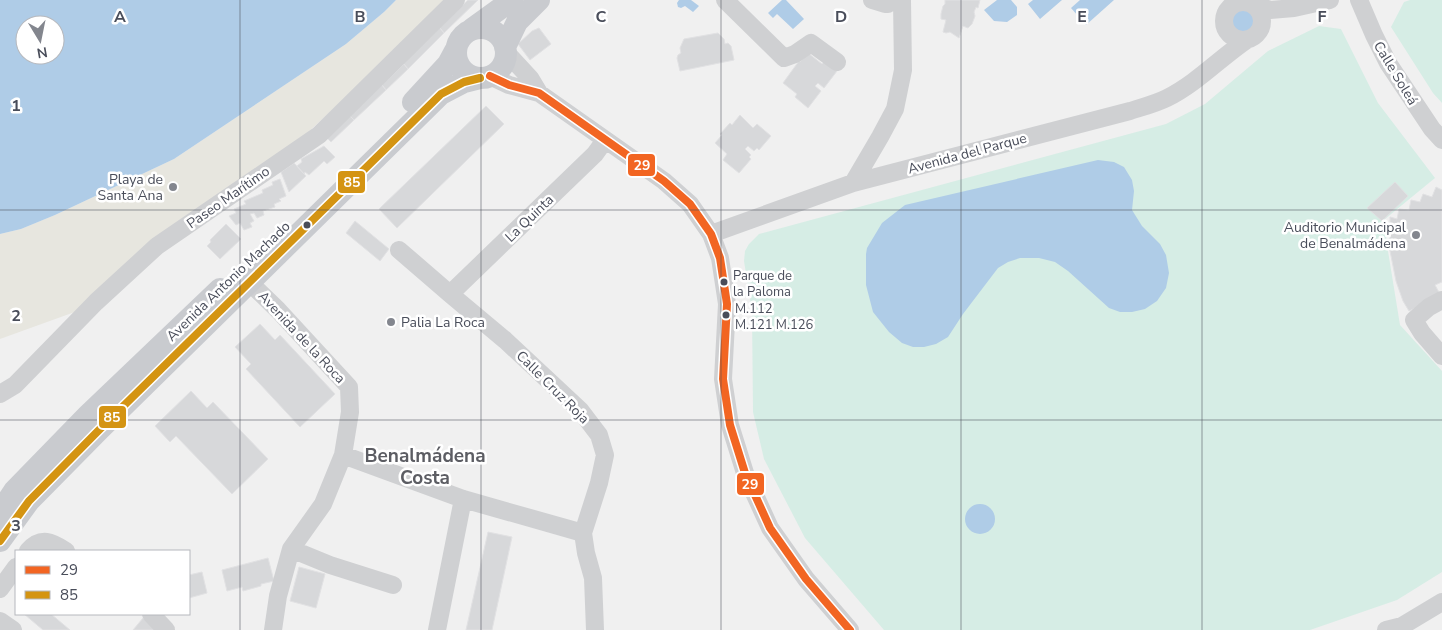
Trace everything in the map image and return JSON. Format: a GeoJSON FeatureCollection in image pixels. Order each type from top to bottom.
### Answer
{"type":"FeatureCollection","features":[{"type":"Feature","properties":{"kind":"main road"},"geometry":{"type":"LineString","coordinates":[[512,0],[462,35],[455,51],[459,67],[465,73],[472,77],[491,79],[502,67],[516,22],[539,0]]}},
{"type":"Feature","properties":{"kind":"main road"},"geometry":{"type":"LineString","coordinates":[[472,29],[489,29],[496,33],[502,39],[506,50]]}},
{"type":"Feature","properties":{"kind":"main road","name":"Avenida Antonio Machado"},"geometry":{"type":"LineString","coordinates":[[3,503],[88,415],[426,89],[448,64],[455,51]]}},
{"type":"Feature","properties":{"kind":"main road","name":"Avenida Antonio Machado"},"geometry":{"type":"LineString","coordinates":[[0,541],[29,501],[440,94],[464,82],[491,79]]}},
{"type":"Feature","properties":{"kind":"street","name":"Paseo Marítimo"},"geometry":{"type":"LineString","coordinates":[[0,394],[15,386],[96,302],[158,246],[318,135],[456,0]]}},
{"type":"Feature","properties":{"kind":"street"},"geometry":{"type":"LineString","coordinates":[[725,0],[784,58],[795,54],[811,43],[837,62]]}},
{"type":"Feature","properties":{"kind":"street"},"geometry":{"type":"LineString","coordinates":[[872,0],[885,4],[888,4],[890,0],[903,30]]}},
{"type":"Feature","properties":{"kind":"street"},"geometry":{"type":"LineString","coordinates":[[853,183],[895,109],[903,70],[902,0]]}},
{"type":"Feature","properties":{"kind":"street"},"geometry":{"type":"LineString","coordinates":[[1294,8],[1247,35],[1227,31],[1224,25],[1227,3],[1248,2],[1270,10],[1294,8],[1330,0]]}},
{"type":"Feature","properties":{"kind":"street","name":"Calle Soleá"},"geometry":{"type":"LineString","coordinates":[[1359,0],[1388,63],[1432,129],[1442,140]]}},
{"type":"Feature","properties":{"kind":"street"},"geometry":{"type":"LineString","coordinates":[[1247,35],[1261,15],[1254,5],[1248,2]]}},
{"type":"Feature","properties":{"kind":"street","name":"Avenida del Parque"},"geometry":{"type":"LineString","coordinates":[[711,234],[853,183],[1130,111],[1166,98],[1198,79],[1217,64],[1247,35]]}},
{"type":"Feature","properties":{"kind":"street"},"geometry":{"type":"LineString","coordinates":[[506,50],[530,78],[539,93]]}},
{"type":"Feature","properties":{"kind":"street"},"geometry":{"type":"LineString","coordinates":[[491,79],[539,93],[671,187],[690,204],[711,234],[720,258],[727,304],[723,379],[730,425],[744,473],[770,528],[806,579],[850,630]]}},
{"type":"Feature","properties":{"kind":"street","name":"La Quinta"},"geometry":{"type":"LineString","coordinates":[[450,294],[595,154],[605,140]]}},
{"type":"Feature","properties":{"kind":"street","name":"Calle Cruz Roja"},"geometry":{"type":"LineString","coordinates":[[399,250],[505,340],[580,410],[599,435],[605,455],[600,483],[583,533],[593,578],[595,630]]}},
{"type":"Feature","properties":{"kind":"street","name":"Avenida de la Roca"},"geometry":{"type":"LineString","coordinates":[[249,282],[278,310],[349,387],[350,412],[343,455]]}},
{"type":"Feature","properties":{"kind":"street"},"geometry":{"type":"LineString","coordinates":[[1442,300],[1429,307],[1414,320],[1422,333],[1442,356]]}},
{"type":"Feature","properties":{"kind":"street"},"geometry":{"type":"LineString","coordinates":[[273,630],[278,596],[291,549],[323,504],[343,455],[464,499],[583,533]]}},
{"type":"Feature","properties":{"kind":"street"},"geometry":{"type":"LineString","coordinates":[[436,630],[464,499]]}},
{"type":"Feature","properties":{"kind":"street"},"geometry":{"type":"LineString","coordinates":[[29,550],[39,543],[46,541],[54,543],[64,550]]}},
{"type":"Feature","properties":{"kind":"street"},"geometry":{"type":"LineString","coordinates":[[291,549],[393,585]]}},
{"type":"Feature","properties":{"kind":"street"},"geometry":{"type":"LineString","coordinates":[[0,589],[15,568]]}},
{"type":"Feature","properties":{"kind":"street"},"geometry":{"type":"LineString","coordinates":[[1386,630],[1402,626],[1442,602]]}},
{"type":"Feature","properties":{"kind":"street"},"geometry":{"type":"LineString","coordinates":[[152,615],[166,630]]}},
{"type":"Feature","properties":{"kind":"street"},"geometry":{"type":"LineString","coordinates":[[0,621],[13,630]]}},
{"type":"Feature","properties":{"kind":"green space"},"geometry":{"type":"Polygon","coordinates":[[[1410,0],[1442,0],[1442,103],[1433,93],[1391,27],[1404,2],[1410,0]]]}},
{"type":"Feature","properties":{"kind":"green space","name":"Parque de la Paloma"},"geometry":{"type":"Polygon","coordinates":[[[1319,26],[1341,29],[1378,103],[1435,178],[1385,219],[1387,245],[1400,325],[1442,371],[1442,572],[1397,600],[1310,630],[884,630],[805,538],[764,459],[753,412],[752,312],[744,261],[745,251],[749,244],[759,234],[1166,124],[1205,104],[1268,51],[1319,26]]]}},
{"type":"Feature","properties":{"kind":"sand","name":"Playa de Santa Ana"},"geometry":{"type":"Polygon","coordinates":[[[396,0],[449,0],[291,148],[83,309],[0,339],[0,234],[21,229],[55,215],[174,159],[346,44],[396,0]]]}},
{"type":"Feature","properties":{"kind":"water"},"geometry":{"type":"Polygon","coordinates":[[[0,0],[396,0],[346,44],[174,159],[21,229],[0,234],[0,0]]]}},
{"type":"Feature","properties":{"kind":"water"},"geometry":{"type":"Polygon","coordinates":[[[679,0],[691,0],[699,6],[693,12],[685,6],[678,7],[677,3],[679,0]]]}},
{"type":"Feature","properties":{"kind":"water"},"geometry":{"type":"Polygon","coordinates":[[[782,0],[786,0],[804,19],[793,29],[777,14],[773,18],[768,13],[782,0]]]}},
{"type":"Feature","properties":{"kind":"water"},"geometry":{"type":"Polygon","coordinates":[[[997,0],[1011,0],[1017,7],[1017,15],[1007,22],[994,21],[984,10],[997,0]]]}},
{"type":"Feature","properties":{"kind":"water"},"geometry":{"type":"Polygon","coordinates":[[[1033,0],[1062,0],[1040,19],[1028,4],[1033,0]]]}},
{"type":"Feature","properties":{"kind":"water"},"geometry":{"type":"Polygon","coordinates":[[[1080,0],[1114,0],[1086,25],[1071,8],[1080,0]]]}},
{"type":"Feature","properties":{"kind":"water"},"geometry":{"type":"Polygon","coordinates":[[[1242,6],[1253,10],[1257,21],[1253,32],[1242,36],[1231,32],[1227,21],[1231,10],[1242,6]]]}},
{"type":"Feature","properties":{"kind":"water"},"geometry":{"type":"Polygon","coordinates":[[[1098,160],[1114,162],[1124,167],[1132,180],[1134,191],[1132,210],[1142,226],[1160,244],[1166,255],[1169,273],[1166,288],[1157,301],[1145,309],[1120,312],[1109,308],[1068,271],[1055,262],[1039,258],[1020,258],[998,268],[948,337],[936,344],[913,347],[902,343],[889,332],[873,312],[866,285],[867,248],[882,223],[905,205],[1098,160]]]}},
{"type":"Feature","properties":{"kind":"water"},"geometry":{"type":"Polygon","coordinates":[[[980,504],[990,509],[995,519],[990,529],[980,534],[970,529],[965,519],[970,509],[980,504]]]}},
{"type":"Feature","properties":{"kind":"building"},"geometry":{"type":"Polygon","coordinates":[[[468,0],[478,0],[444,33],[440,28],[468,0]]]}},
{"type":"Feature","properties":{"kind":"building"},"geometry":{"type":"Polygon","coordinates":[[[945,0],[980,0],[978,8],[976,7],[974,12],[975,16],[972,24],[968,28],[963,26],[959,38],[950,32],[943,32],[946,20],[941,19],[941,14],[945,0]]]}},
{"type":"Feature","properties":{"kind":"building"},"geometry":{"type":"Polygon","coordinates":[[[440,28],[444,33],[408,69],[403,63],[440,28]]]}},
{"type":"Feature","properties":{"kind":"building"},"geometry":{"type":"Polygon","coordinates":[[[539,28],[551,44],[530,60],[518,44],[532,31],[539,28]]]}},
{"type":"Feature","properties":{"kind":"building"},"geometry":{"type":"Polygon","coordinates":[[[718,33],[724,39],[725,44],[728,43],[731,46],[734,60],[680,71],[677,58],[681,53],[680,48],[684,39],[718,33]]]}},
{"type":"Feature","properties":{"kind":"building"},"geometry":{"type":"Polygon","coordinates":[[[808,53],[822,64],[825,61],[837,71],[824,88],[818,83],[815,86],[821,91],[808,108],[795,97],[797,94],[783,83],[799,61],[808,53]]]}},
{"type":"Feature","properties":{"kind":"building"},"geometry":{"type":"Polygon","coordinates":[[[404,64],[408,69],[386,90],[382,85],[404,64]]]}},
{"type":"Feature","properties":{"kind":"building"},"geometry":{"type":"Polygon","coordinates":[[[382,85],[386,90],[354,120],[349,115],[382,85]]]}},
{"type":"Feature","properties":{"kind":"building"},"geometry":{"type":"Polygon","coordinates":[[[486,106],[504,124],[397,228],[379,209],[486,106]]]}},
{"type":"Feature","properties":{"kind":"building"},"geometry":{"type":"Polygon","coordinates":[[[349,115],[354,120],[331,142],[326,137],[349,115]]]}},
{"type":"Feature","properties":{"kind":"building"},"geometry":{"type":"Polygon","coordinates":[[[740,115],[753,128],[757,124],[771,136],[759,150],[757,148],[754,151],[748,146],[745,149],[751,155],[749,157],[751,159],[739,173],[723,160],[727,154],[715,143],[722,135],[720,134],[730,123],[732,125],[740,115]]]}},
{"type":"Feature","properties":{"kind":"building"},"geometry":{"type":"Polygon","coordinates":[[[324,146],[335,157],[327,164],[324,161],[309,175],[305,172],[304,174],[297,166],[302,162],[301,159],[324,146]]]}},
{"type":"Feature","properties":{"kind":"building"},"geometry":{"type":"Polygon","coordinates":[[[294,163],[306,176],[289,192],[281,172],[294,163]]]}},
{"type":"Feature","properties":{"kind":"building"},"geometry":{"type":"Polygon","coordinates":[[[280,179],[286,196],[274,204],[275,207],[263,211],[264,215],[257,218],[254,213],[250,214],[254,221],[250,223],[252,227],[244,230],[240,223],[236,225],[229,216],[236,213],[234,209],[246,204],[244,201],[263,193],[262,190],[273,185],[272,182],[280,179]]]}},
{"type":"Feature","properties":{"kind":"building"},"geometry":{"type":"Polygon","coordinates":[[[1395,182],[1408,196],[1382,221],[1367,208],[1395,182]]]}},
{"type":"Feature","properties":{"kind":"building","name":"Auditorio Municipal de Benalmádena"},"geometry":{"type":"Polygon","coordinates":[[[1436,187],[1442,190],[1442,282],[1435,285],[1441,296],[1409,311],[1403,301],[1396,281],[1390,251],[1390,217],[1397,219],[1399,209],[1409,210],[1411,200],[1420,202],[1423,194],[1432,197],[1436,187]]]}},
{"type":"Feature","properties":{"kind":"building"},"geometry":{"type":"Polygon","coordinates":[[[355,221],[389,249],[380,261],[346,233],[355,221]]]}},
{"type":"Feature","properties":{"kind":"building"},"geometry":{"type":"Polygon","coordinates":[[[226,224],[241,239],[220,259],[207,246],[211,242],[210,240],[226,224]]]}},
{"type":"Feature","properties":{"kind":"building"},"geometry":{"type":"Polygon","coordinates":[[[260,324],[275,340],[280,335],[335,394],[300,427],[246,369],[251,364],[235,347],[260,324]]]}},
{"type":"Feature","properties":{"kind":"building"},"geometry":{"type":"Polygon","coordinates":[[[191,391],[207,408],[213,402],[268,459],[232,494],[176,436],[170,442],[155,426],[191,391]]]}},
{"type":"Feature","properties":{"kind":"building"},"geometry":{"type":"Polygon","coordinates":[[[488,532],[512,537],[492,630],[466,630],[488,532]]]}},
{"type":"Feature","properties":{"kind":"building"},"geometry":{"type":"Polygon","coordinates":[[[268,558],[274,581],[243,591],[242,587],[227,591],[222,570],[268,558]]]}},
{"type":"Feature","properties":{"kind":"building"},"geometry":{"type":"Polygon","coordinates":[[[299,567],[325,574],[316,608],[290,601],[299,567]]]}},
{"type":"Feature","properties":{"kind":"building"},"geometry":{"type":"Polygon","coordinates":[[[202,572],[207,593],[190,598],[190,575],[202,572]]]}},
{"type":"Feature","properties":{"kind":"building"},"geometry":{"type":"Polygon","coordinates":[[[25,615],[52,615],[70,630],[43,630],[25,615]]]}},
{"type":"Feature","properties":{"kind":"building"},"geometry":{"type":"Polygon","coordinates":[[[143,618],[157,630],[133,630],[143,618]]]}},
{"type":"Feature","properties":{"kind":"transit line","name":"29"},"geometry":{"type":"LineString","coordinates":[[490,76],[509,85],[539,93],[664,181],[690,204],[711,234],[720,258],[727,304],[723,379],[730,425],[745,473],[770,528],[806,579],[850,630]]}},
{"type":"Feature","properties":{"kind":"transit line","name":"85"},"geometry":{"type":"LineString","coordinates":[[0,541],[29,501],[100,429],[441,94],[464,82],[480,78]]}},
{"type":"Feature","properties":{"kind":"place","name":"Playa de Santa Ana"},"geometry":{"type":"Point","coordinates":[173,187]}},
{"type":"Feature","properties":{"kind":"place","name":"Auditorio Municipal de Benalmádena"},"geometry":{"type":"Point","coordinates":[1416,235]}},
{"type":"Feature","properties":{"kind":"place","name":"Parque de la Paloma"},"geometry":{"type":"Point","coordinates":[724,282]}},
{"type":"Feature","properties":{"kind":"place","name":"M.112 M.121 M.126"},"geometry":{"type":"Point","coordinates":[726,315]}},
{"type":"Feature","properties":{"kind":"place","name":"Palia La Roca"},"geometry":{"type":"Point","coordinates":[391,322]}},
{"type":"Feature","properties":{"kind":"district","name":"Benalmádena Costa"},"geometry":{"type":"Point","coordinates":[425,466]}}]}
